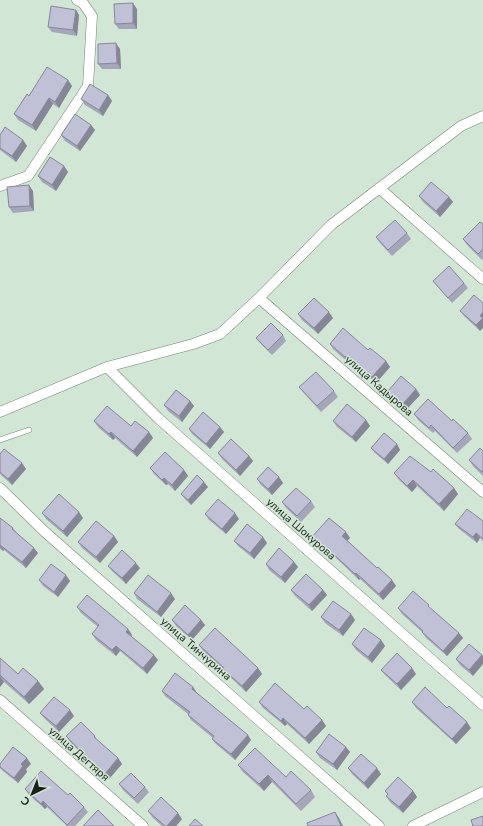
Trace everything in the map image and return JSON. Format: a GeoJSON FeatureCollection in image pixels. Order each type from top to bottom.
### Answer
{"type":"FeatureCollection","features":[{"type":"Feature","properties":{"kind":"street"},"geometry":{"type":"LineString","coordinates":[[0,186],[28,176],[88,86],[92,16],[82,3],[77,0]]}},
{"type":"Feature","properties":{"kind":"street"},"geometry":{"type":"LineString","coordinates":[[0,412],[107,367],[193,344],[220,334],[259,298],[331,225],[461,126],[483,116]]}},
{"type":"Feature","properties":{"kind":"street"},"geometry":{"type":"LineString","coordinates":[[379,188],[483,279]]}},
{"type":"Feature","properties":{"kind":"street","name":"улица Кадырова"},"geometry":{"type":"LineString","coordinates":[[259,298],[483,492]]}},
{"type":"Feature","properties":{"kind":"street","name":"улица Шокурова"},"geometry":{"type":"LineString","coordinates":[[107,367],[158,418],[483,705]]}},
{"type":"Feature","properties":{"kind":"street","name":"улица Тинчурина"},"geometry":{"type":"LineString","coordinates":[[0,488],[51,537],[379,826]]}},
{"type":"Feature","properties":{"kind":"street","name":"улица Дегтяря"},"geometry":{"type":"LineString","coordinates":[[0,700],[143,826]]}},
{"type":"Feature","properties":{"kind":"street"},"geometry":{"type":"LineString","coordinates":[[412,826],[483,792]]}},
{"type":"Feature","properties":{"kind":"lane"},"geometry":{"type":"LineString","coordinates":[[0,440],[29,430]]}},
{"type":"Feature","properties":{"kind":"building"},"geometry":{"type":"Polygon","coordinates":[[[133,3],[133,23],[115,24],[114,4],[133,3]]]}},
{"type":"Feature","properties":{"kind":"building"},"geometry":{"type":"Polygon","coordinates":[[[51,6],[76,10],[73,30],[48,27],[51,6]]]}},
{"type":"Feature","properties":{"kind":"building"},"geometry":{"type":"Polygon","coordinates":[[[116,43],[117,63],[98,64],[98,44],[116,43]]]}},
{"type":"Feature","properties":{"kind":"building"},"geometry":{"type":"Polygon","coordinates":[[[47,67],[68,80],[55,102],[49,98],[32,125],[14,114],[27,94],[29,96],[47,67]]]}},
{"type":"Feature","properties":{"kind":"building"},"geometry":{"type":"Polygon","coordinates":[[[90,84],[108,95],[99,110],[81,99],[90,84]]]}},
{"type":"Feature","properties":{"kind":"building"},"geometry":{"type":"Polygon","coordinates":[[[75,114],[91,125],[77,146],[61,135],[75,114]]]}},
{"type":"Feature","properties":{"kind":"building"},"geometry":{"type":"Polygon","coordinates":[[[5,127],[23,140],[12,156],[0,148],[0,135],[5,127]]]}},
{"type":"Feature","properties":{"kind":"building"},"geometry":{"type":"Polygon","coordinates":[[[50,157],[64,166],[52,185],[38,176],[50,157]]]}},
{"type":"Feature","properties":{"kind":"building"},"geometry":{"type":"Polygon","coordinates":[[[431,182],[449,197],[436,211],[419,196],[431,182]]]}},
{"type":"Feature","properties":{"kind":"building"},"geometry":{"type":"Polygon","coordinates":[[[29,185],[30,206],[9,207],[7,187],[29,185]]]}},
{"type":"Feature","properties":{"kind":"building"},"geometry":{"type":"Polygon","coordinates":[[[395,220],[407,233],[388,250],[376,237],[395,220]]]}},
{"type":"Feature","properties":{"kind":"building"},"geometry":{"type":"Polygon","coordinates":[[[480,222],[483,224],[483,249],[478,254],[463,239],[480,222]]]}},
{"type":"Feature","properties":{"kind":"building"},"geometry":{"type":"Polygon","coordinates":[[[449,266],[464,283],[448,298],[433,281],[449,266]]]}},
{"type":"Feature","properties":{"kind":"building"},"geometry":{"type":"Polygon","coordinates":[[[474,295],[483,303],[483,312],[480,316],[483,318],[476,325],[460,311],[474,295]]]}},
{"type":"Feature","properties":{"kind":"building"},"geometry":{"type":"Polygon","coordinates":[[[314,298],[329,312],[314,328],[298,314],[314,298]]]}},
{"type":"Feature","properties":{"kind":"building"},"geometry":{"type":"Polygon","coordinates":[[[271,323],[283,335],[268,350],[256,338],[271,323]]]}},
{"type":"Feature","properties":{"kind":"building"},"geometry":{"type":"Polygon","coordinates":[[[343,328],[368,350],[370,348],[386,361],[372,377],[330,344],[343,328]]]}},
{"type":"Feature","properties":{"kind":"building"},"geometry":{"type":"Polygon","coordinates":[[[316,372],[334,391],[317,406],[299,387],[316,372]]]}},
{"type":"Feature","properties":{"kind":"building"},"geometry":{"type":"Polygon","coordinates":[[[401,376],[416,389],[402,405],[387,392],[401,376]]]}},
{"type":"Feature","properties":{"kind":"building"},"geometry":{"type":"Polygon","coordinates":[[[176,390],[190,401],[179,416],[164,405],[176,390]]]}},
{"type":"Feature","properties":{"kind":"building"},"geometry":{"type":"Polygon","coordinates":[[[428,399],[452,421],[453,419],[468,433],[453,448],[431,425],[429,428],[414,414],[428,399]]]}},
{"type":"Feature","properties":{"kind":"building"},"geometry":{"type":"Polygon","coordinates":[[[347,404],[366,420],[352,437],[333,421],[347,404]]]}},
{"type":"Feature","properties":{"kind":"building"},"geometry":{"type":"Polygon","coordinates":[[[107,406],[131,426],[135,421],[149,432],[133,451],[111,432],[109,434],[94,421],[107,406]]]}},
{"type":"Feature","properties":{"kind":"building"},"geometry":{"type":"Polygon","coordinates":[[[203,412],[220,427],[206,444],[189,429],[203,412]]]}},
{"type":"Feature","properties":{"kind":"building"},"geometry":{"type":"Polygon","coordinates":[[[384,433],[397,444],[384,459],[371,448],[384,433]]]}},
{"type":"Feature","properties":{"kind":"building"},"geometry":{"type":"Polygon","coordinates":[[[231,439],[249,456],[236,470],[218,453],[231,439]]]}},
{"type":"Feature","properties":{"kind":"building"},"geometry":{"type":"Polygon","coordinates":[[[480,448],[483,451],[482,472],[469,460],[480,448]]]}},
{"type":"Feature","properties":{"kind":"building"},"geometry":{"type":"Polygon","coordinates":[[[4,449],[22,463],[8,479],[0,472],[0,454],[4,449]]]}},
{"type":"Feature","properties":{"kind":"building"},"geometry":{"type":"Polygon","coordinates":[[[165,452],[184,470],[172,485],[164,478],[162,480],[150,468],[165,452]]]}},
{"type":"Feature","properties":{"kind":"building"},"geometry":{"type":"Polygon","coordinates":[[[410,456],[431,472],[433,469],[454,488],[439,504],[413,480],[407,486],[394,473],[410,456]]]}},
{"type":"Feature","properties":{"kind":"building"},"geometry":{"type":"Polygon","coordinates":[[[268,467],[279,477],[268,489],[257,479],[268,467]]]}},
{"type":"Feature","properties":{"kind":"building"},"geometry":{"type":"Polygon","coordinates":[[[197,475],[204,482],[188,500],[181,494],[197,475]]]}},
{"type":"Feature","properties":{"kind":"building"},"geometry":{"type":"Polygon","coordinates":[[[296,488],[311,501],[297,516],[282,502],[296,488]]]}},
{"type":"Feature","properties":{"kind":"building"},"geometry":{"type":"Polygon","coordinates":[[[59,494],[79,512],[63,531],[42,513],[59,494]]]}},
{"type":"Feature","properties":{"kind":"building"},"geometry":{"type":"Polygon","coordinates":[[[218,499],[235,513],[222,529],[205,514],[218,499]]]}},
{"type":"Feature","properties":{"kind":"building"},"geometry":{"type":"Polygon","coordinates":[[[467,509],[483,521],[483,539],[476,533],[473,537],[455,524],[467,509]]]}},
{"type":"Feature","properties":{"kind":"building"},"geometry":{"type":"Polygon","coordinates":[[[0,518],[34,548],[22,562],[0,545],[0,518]]]}},
{"type":"Feature","properties":{"kind":"building"},"geometry":{"type":"Polygon","coordinates":[[[329,518],[346,532],[342,536],[392,580],[379,594],[330,551],[328,553],[311,538],[329,518]]]}},
{"type":"Feature","properties":{"kind":"building"},"geometry":{"type":"Polygon","coordinates":[[[96,521],[114,536],[96,557],[78,542],[96,521]]]}},
{"type":"Feature","properties":{"kind":"building"},"geometry":{"type":"Polygon","coordinates":[[[247,524],[263,537],[250,553],[234,541],[247,524]]]}},
{"type":"Feature","properties":{"kind":"building"},"geometry":{"type":"Polygon","coordinates":[[[279,548],[294,562],[281,577],[266,564],[279,548]]]}},
{"type":"Feature","properties":{"kind":"building"},"geometry":{"type":"Polygon","coordinates":[[[122,550],[136,563],[122,578],[108,566],[122,550]]]}},
{"type":"Feature","properties":{"kind":"building"},"geometry":{"type":"Polygon","coordinates":[[[51,564],[66,575],[54,592],[39,580],[51,564]]]}},
{"type":"Feature","properties":{"kind":"building"},"geometry":{"type":"Polygon","coordinates":[[[306,574],[323,590],[309,605],[291,590],[306,574]]]}},
{"type":"Feature","properties":{"kind":"building"},"geometry":{"type":"Polygon","coordinates":[[[148,575],[171,593],[157,612],[134,593],[148,575]]]}},
{"type":"Feature","properties":{"kind":"building"},"geometry":{"type":"Polygon","coordinates":[[[413,591],[459,633],[443,651],[398,608],[413,591]]]}},
{"type":"Feature","properties":{"kind":"building"},"geometry":{"type":"Polygon","coordinates":[[[87,595],[128,629],[126,632],[154,655],[143,668],[116,646],[112,650],[92,634],[99,625],[77,607],[87,595]]]}},
{"type":"Feature","properties":{"kind":"building"},"geometry":{"type":"Polygon","coordinates":[[[333,601],[351,614],[339,630],[321,617],[333,601]]]}},
{"type":"Feature","properties":{"kind":"building"},"geometry":{"type":"Polygon","coordinates":[[[185,605],[201,620],[188,635],[172,620],[185,605]]]}},
{"type":"Feature","properties":{"kind":"building"},"geometry":{"type":"Polygon","coordinates":[[[215,628],[258,668],[242,686],[199,645],[215,628]]]}},
{"type":"Feature","properties":{"kind":"building"},"geometry":{"type":"Polygon","coordinates":[[[364,628],[381,640],[368,657],[352,644],[364,628]]]}},
{"type":"Feature","properties":{"kind":"building"},"geometry":{"type":"Polygon","coordinates":[[[469,644],[482,655],[469,670],[456,659],[469,644]]]}},
{"type":"Feature","properties":{"kind":"building"},"geometry":{"type":"Polygon","coordinates":[[[397,653],[412,668],[397,684],[381,670],[397,653]]]}},
{"type":"Feature","properties":{"kind":"building"},"geometry":{"type":"Polygon","coordinates":[[[0,658],[18,674],[23,668],[38,681],[24,697],[0,675],[0,658]]]}},
{"type":"Feature","properties":{"kind":"building"},"geometry":{"type":"Polygon","coordinates":[[[175,673],[248,735],[231,754],[212,739],[214,736],[188,715],[190,712],[162,691],[175,673]]]}},
{"type":"Feature","properties":{"kind":"building"},"geometry":{"type":"Polygon","coordinates":[[[275,683],[304,709],[307,706],[322,720],[305,738],[283,718],[281,721],[259,702],[275,683]]]}},
{"type":"Feature","properties":{"kind":"building"},"geometry":{"type":"Polygon","coordinates":[[[425,687],[447,708],[449,706],[467,722],[452,739],[412,702],[425,687]]]}},
{"type":"Feature","properties":{"kind":"building"},"geometry":{"type":"Polygon","coordinates":[[[54,697],[70,710],[56,726],[40,713],[54,697]]]}},
{"type":"Feature","properties":{"kind":"building"},"geometry":{"type":"Polygon","coordinates":[[[81,722],[95,736],[94,737],[118,758],[105,774],[66,736],[81,722]]]}},
{"type":"Feature","properties":{"kind":"building"},"geometry":{"type":"Polygon","coordinates":[[[329,734],[346,747],[333,764],[316,752],[329,734]]]}},
{"type":"Feature","properties":{"kind":"building"},"geometry":{"type":"Polygon","coordinates":[[[13,747],[27,758],[21,764],[23,766],[14,778],[0,767],[0,764],[13,747]]]}},
{"type":"Feature","properties":{"kind":"building"},"geometry":{"type":"Polygon","coordinates":[[[255,748],[286,777],[291,771],[311,790],[296,804],[268,775],[259,784],[238,765],[255,748]]]}},
{"type":"Feature","properties":{"kind":"building"},"geometry":{"type":"Polygon","coordinates":[[[361,754],[377,768],[364,783],[348,768],[361,754]]]}},
{"type":"Feature","properties":{"kind":"building"},"geometry":{"type":"Polygon","coordinates":[[[41,771],[68,795],[70,793],[84,807],[67,825],[43,801],[41,804],[25,789],[41,771]]]}},
{"type":"Feature","properties":{"kind":"building"},"geometry":{"type":"Polygon","coordinates":[[[131,773],[145,787],[134,798],[119,784],[131,773]]]}},
{"type":"Feature","properties":{"kind":"building"},"geometry":{"type":"Polygon","coordinates":[[[398,777],[413,791],[399,807],[386,796],[388,794],[385,791],[398,777]]]}},
{"type":"Feature","properties":{"kind":"building"},"geometry":{"type":"Polygon","coordinates":[[[161,797],[178,813],[167,826],[165,826],[148,811],[161,797]]]}},
{"type":"Feature","properties":{"kind":"building"},"geometry":{"type":"Polygon","coordinates":[[[98,810],[114,826],[83,826],[98,810]]]}},
{"type":"Feature","properties":{"kind":"building"},"geometry":{"type":"Polygon","coordinates":[[[335,812],[341,826],[308,826],[307,823],[335,812]]]}},
{"type":"Feature","properties":{"kind":"building"},"geometry":{"type":"Polygon","coordinates":[[[483,816],[483,826],[473,826],[471,820],[483,816]]]}},
{"type":"Feature","properties":{"kind":"building"},"geometry":{"type":"Polygon","coordinates":[[[195,819],[203,826],[189,826],[195,819]]]}}]}
